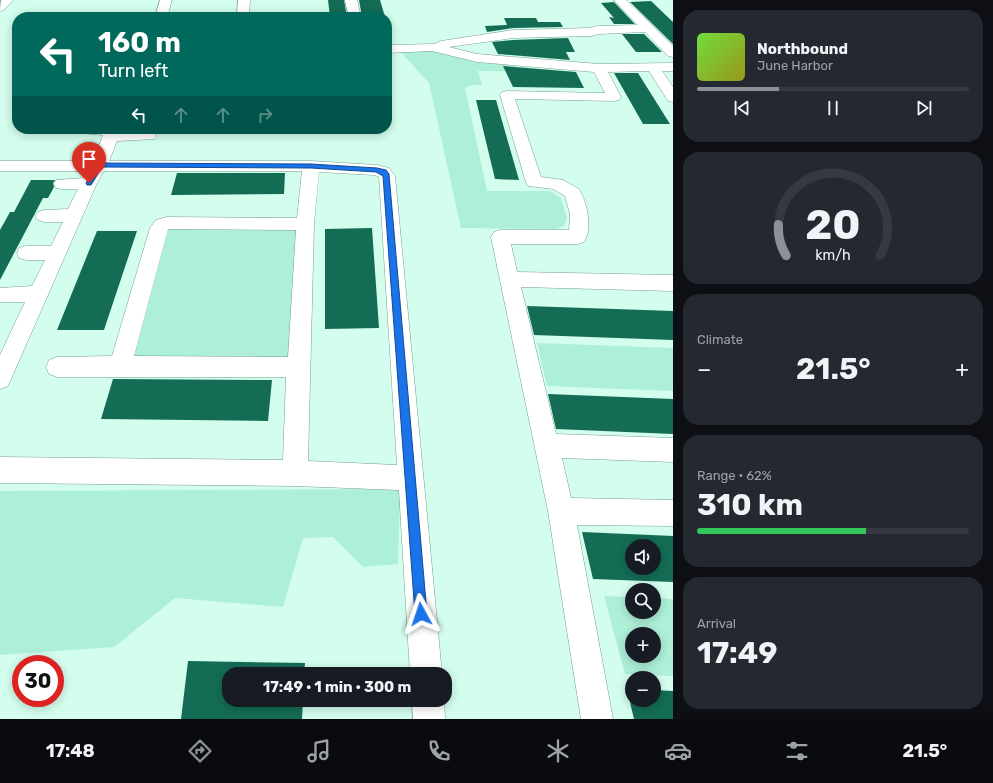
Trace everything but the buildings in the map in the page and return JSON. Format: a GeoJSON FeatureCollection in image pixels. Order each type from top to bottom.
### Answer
{"type":"FeatureCollection","features":[{"type":"Feature","properties":{"kind":"street"},"geometry":{"type":"LineString","coordinates":[[0,8],[6,0]]}},
{"type":"Feature","properties":{"kind":"street"},"geometry":{"type":"LineString","coordinates":[[162,12],[166,0]]}},
{"type":"Feature","properties":{"kind":"street"},"geometry":{"type":"LineString","coordinates":[[243,12],[244,0]]}},
{"type":"Feature","properties":{"kind":"street"},"geometry":{"type":"LineString","coordinates":[[351,0],[354,12]]}},
{"type":"Feature","properties":{"kind":"street"},"geometry":{"type":"LineString","coordinates":[[620,0],[673,53]]}},
{"type":"Feature","properties":{"kind":"street"},"geometry":{"type":"LineString","coordinates":[[392,49],[432,47],[513,34],[591,32],[598,30],[649,28]]}},
{"type":"Feature","properties":{"kind":"street"},"geometry":{"type":"LineString","coordinates":[[432,47],[476,58],[599,68],[673,67]]}},
{"type":"Feature","properties":{"kind":"street"},"geometry":{"type":"LineString","coordinates":[[653,67],[673,98]]}},
{"type":"Feature","properties":{"kind":"street"},"geometry":{"type":"LineString","coordinates":[[597,719],[561,511],[500,237],[578,237],[578,214],[573,193],[557,184],[534,182],[507,95],[614,97],[599,68]]}},
{"type":"Feature","properties":{"kind":"street"},"geometry":{"type":"LineString","coordinates":[[0,379],[8,342],[38,294],[89,183],[100,165],[111,134]]}},
{"type":"Feature","properties":{"kind":"street"},"geometry":{"type":"LineString","coordinates":[[130,134],[149,136]]}},
{"type":"Feature","properties":{"kind":"street"},"geometry":{"type":"LineString","coordinates":[[0,166],[311,166],[377,170],[383,172],[387,176],[425,667]]}},
{"type":"Feature","properties":{"kind":"street"},"geometry":{"type":"LineString","coordinates":[[295,473],[298,367],[305,224],[311,166]]}},
{"type":"Feature","properties":{"kind":"street"},"geometry":{"type":"LineString","coordinates":[[62,184],[89,183]]}},
{"type":"Feature","properties":{"kind":"street"},"geometry":{"type":"LineString","coordinates":[[44,216],[75,215]]}},
{"type":"Feature","properties":{"kind":"street"},"geometry":{"type":"LineString","coordinates":[[120,366],[159,228],[162,224],[305,224]]}},
{"type":"Feature","properties":{"kind":"street"},"geometry":{"type":"LineString","coordinates":[[26,253],[57,253]]}},
{"type":"Feature","properties":{"kind":"street"},"geometry":{"type":"LineString","coordinates":[[509,279],[673,283]]}},
{"type":"Feature","properties":{"kind":"street"},"geometry":{"type":"LineString","coordinates":[[3,295],[38,294]]}},
{"type":"Feature","properties":{"kind":"street"},"geometry":{"type":"LineString","coordinates":[[57,367],[298,367]]}},
{"type":"Feature","properties":{"kind":"street"},"geometry":{"type":"LineString","coordinates":[[546,446],[673,450]]}},
{"type":"Feature","properties":{"kind":"street"},"geometry":{"type":"LineString","coordinates":[[0,470],[295,473],[410,478]]}},
{"type":"Feature","properties":{"kind":"street"},"geometry":{"type":"LineString","coordinates":[[561,511],[673,513]]}},
{"type":"Feature","properties":{"kind":"street"},"geometry":{"type":"LineString","coordinates":[[428,707],[429,719]]}},
{"type":"Feature","properties":{"kind":"green space"},"geometry":{"type":"Polygon","coordinates":[[[400,51],[437,51],[478,62],[564,72],[478,71],[482,85],[471,85],[465,88],[487,191],[550,191],[561,198],[567,218],[564,226],[557,229],[461,228],[429,83],[400,51]]]}},
{"type":"Feature","properties":{"kind":"green space"},"geometry":{"type":"Polygon","coordinates":[[[169,228],[299,229],[292,357],[131,357],[169,228]]]}},
{"type":"Feature","properties":{"kind":"green space"},"geometry":{"type":"Polygon","coordinates":[[[537,343],[673,348],[673,391],[547,386],[537,343]]]}},
{"type":"Feature","properties":{"kind":"green space"},"geometry":{"type":"Polygon","coordinates":[[[400,489],[398,564],[363,567],[333,537],[303,538],[283,607],[175,598],[114,647],[0,655],[0,491],[400,489]]]}},
{"type":"Feature","properties":{"kind":"green space"},"geometry":{"type":"Polygon","coordinates":[[[604,596],[625,597],[625,619],[661,619],[661,598],[673,599],[673,676],[661,676],[661,671],[625,671],[625,674],[604,596]]]}},
{"type":"Feature","properties":{"kind":"route"},"geometry":{"type":"LineString","coordinates":[[89,183],[100,165],[311,166],[377,170],[383,172],[387,176],[421,614]]}}]}
